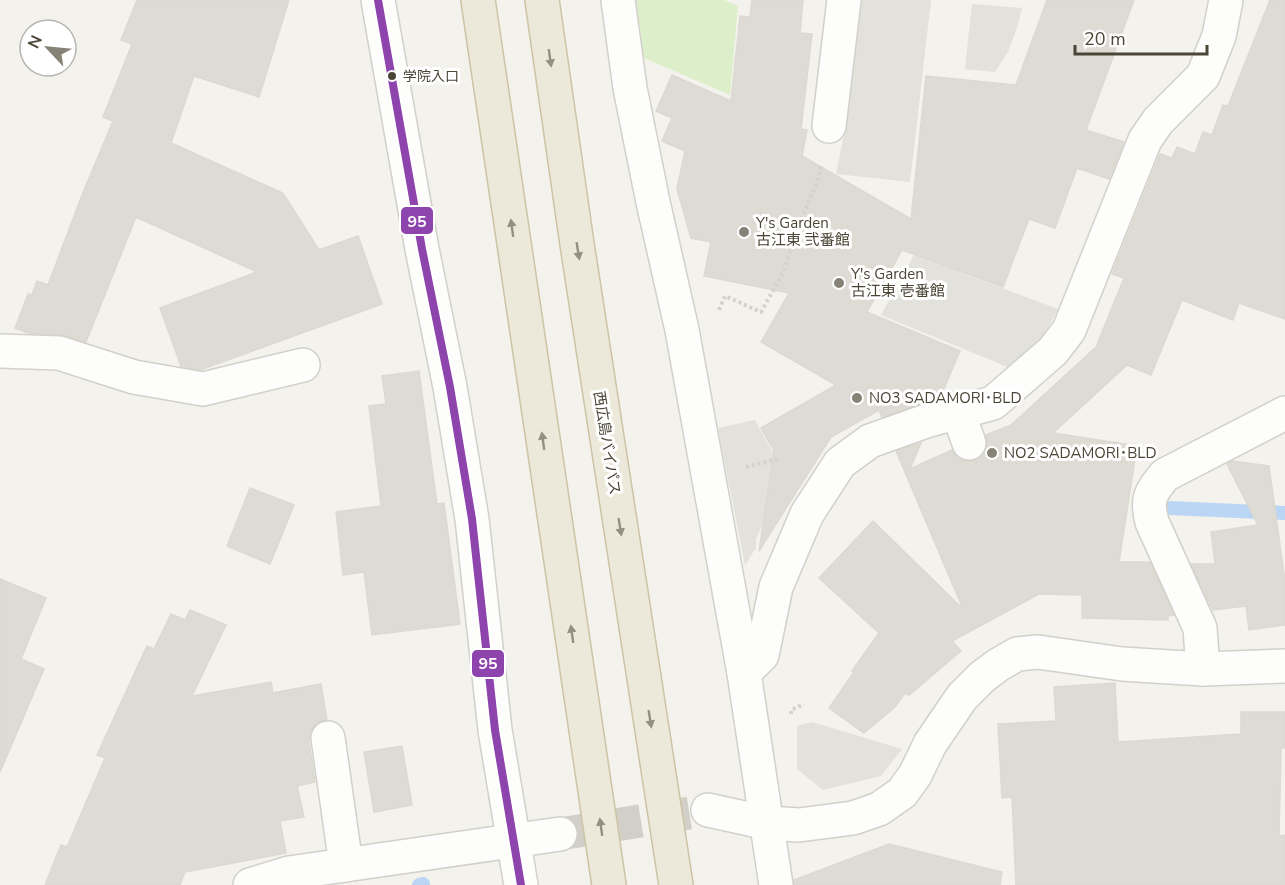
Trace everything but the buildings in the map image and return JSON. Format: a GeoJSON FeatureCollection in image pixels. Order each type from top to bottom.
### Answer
{"type":"FeatureCollection","features":[{"type":"Feature","properties":{"kind":"highway"},"geometry":{"type":"LineString","coordinates":[[478,0],[609,885]]}},
{"type":"Feature","properties":{"kind":"highway","name":"西広島バイパス"},"geometry":{"type":"LineString","coordinates":[[542,0],[577,244],[676,885]]}},
{"type":"Feature","properties":{"kind":"street"},"geometry":{"type":"LineString","coordinates":[[378,0],[422,249],[450,387],[472,519],[495,730],[521,885]]}},
{"type":"Feature","properties":{"kind":"street"},"geometry":{"type":"LineString","coordinates":[[618,0],[630,88],[682,330],[744,673],[776,885]]}},
{"type":"Feature","properties":{"kind":"street"},"geometry":{"type":"LineString","coordinates":[[829,126],[844,0]]}},
{"type":"Feature","properties":{"kind":"street"},"geometry":{"type":"LineString","coordinates":[[744,673],[762,655],[776,587],[807,513],[840,463],[870,441],[929,420],[993,403],[1031,388],[1053,351],[1070,330],[1145,140],[1158,121],[1203,76],[1219,36],[1226,0]]}},
{"type":"Feature","properties":{"kind":"street"},"geometry":{"type":"LineString","coordinates":[[0,351],[59,353],[134,377],[203,389],[303,365]]}},
{"type":"Feature","properties":{"kind":"street"},"geometry":{"type":"LineString","coordinates":[[958,412],[969,443]]}},
{"type":"Feature","properties":{"kind":"street"},"geometry":{"type":"LineString","coordinates":[[1203,669],[1200,628],[1152,522],[1148,506],[1153,490],[1165,475],[1285,413]]}},
{"type":"Feature","properties":{"kind":"street"},"geometry":{"type":"LineString","coordinates":[[708,810],[767,822],[799,825],[853,818],[879,809],[902,793],[915,775],[930,744],[962,697],[998,665],[1017,654],[1038,652],[1122,664],[1203,669],[1285,666]]}},
{"type":"Feature","properties":{"kind":"street"},"geometry":{"type":"LineString","coordinates":[[328,738],[346,865]]}},
{"type":"Feature","properties":{"kind":"street"},"geometry":{"type":"LineString","coordinates":[[250,885],[289,873],[560,834]]}},
{"type":"Feature","properties":{"kind":"path"},"geometry":{"type":"LineString","coordinates":[[682,330],[711,325],[725,296],[761,312],[784,271],[797,229],[818,179],[829,126]]}},
{"type":"Feature","properties":{"kind":"path"},"geometry":{"type":"LineString","coordinates":[[791,716],[791,710],[804,704]]}},
{"type":"Feature","properties":{"kind":"green space"},"geometry":{"type":"Polygon","coordinates":[[[636,0],[724,0],[738,6],[730,95],[644,58],[636,0]]]}},
{"type":"Feature","properties":{"kind":"shaded area"},"geometry":{"type":"Polygon","coordinates":[[[862,0],[931,0],[910,182],[836,174],[845,130],[862,0]]]}},
{"type":"Feature","properties":{"kind":"shaded area"},"geometry":{"type":"Polygon","coordinates":[[[972,4],[1022,8],[1008,52],[995,72],[965,69],[972,4]]]}},
{"type":"Feature","properties":{"kind":"shaded area"},"geometry":{"type":"Polygon","coordinates":[[[914,255],[1058,309],[1042,338],[1010,368],[881,315],[914,255]]]}},
{"type":"Feature","properties":{"kind":"shaded area"},"geometry":{"type":"Polygon","coordinates":[[[755,420],[785,475],[756,539],[756,548],[745,565],[718,428],[755,420]]]}},
{"type":"Feature","properties":{"kind":"shaded area"},"geometry":{"type":"Polygon","coordinates":[[[812,722],[902,749],[881,776],[823,790],[797,769],[797,726],[812,722]]]}},
{"type":"Feature","properties":{"kind":"waterway"},"geometry":{"type":"LineString","coordinates":[[1169,508],[1285,513]]}},
{"type":"Feature","properties":{"kind":"waterway"},"geometry":{"type":"LineString","coordinates":[[419,885],[423,884]]}},
{"type":"Feature","properties":{"kind":"tunnel"},"geometry":{"type":"LineString","coordinates":[[560,834],[708,810]]}},
{"type":"Feature","properties":{"kind":"transit line","name":"95"},"geometry":{"type":"LineString","coordinates":[[378,0],[422,249],[450,387],[472,519],[495,730],[521,885]]}},
{"type":"Feature","properties":{"kind":"place","name":"学院入口"},"geometry":{"type":"Point","coordinates":[392,76]}},
{"type":"Feature","properties":{"kind":"place","name":"Y's Garden 古江東 弐番館"},"geometry":{"type":"Point","coordinates":[744,232]}},
{"type":"Feature","properties":{"kind":"place","name":"Y's Garden 古江東 壱番館"},"geometry":{"type":"Point","coordinates":[839,283]}},
{"type":"Feature","properties":{"kind":"place","name":"NO3 SADAMORI･BLD"},"geometry":{"type":"Point","coordinates":[857,398]}},
{"type":"Feature","properties":{"kind":"place","name":"NO2 SADAMORI･BLD"},"geometry":{"type":"Point","coordinates":[992,453]}}]}
